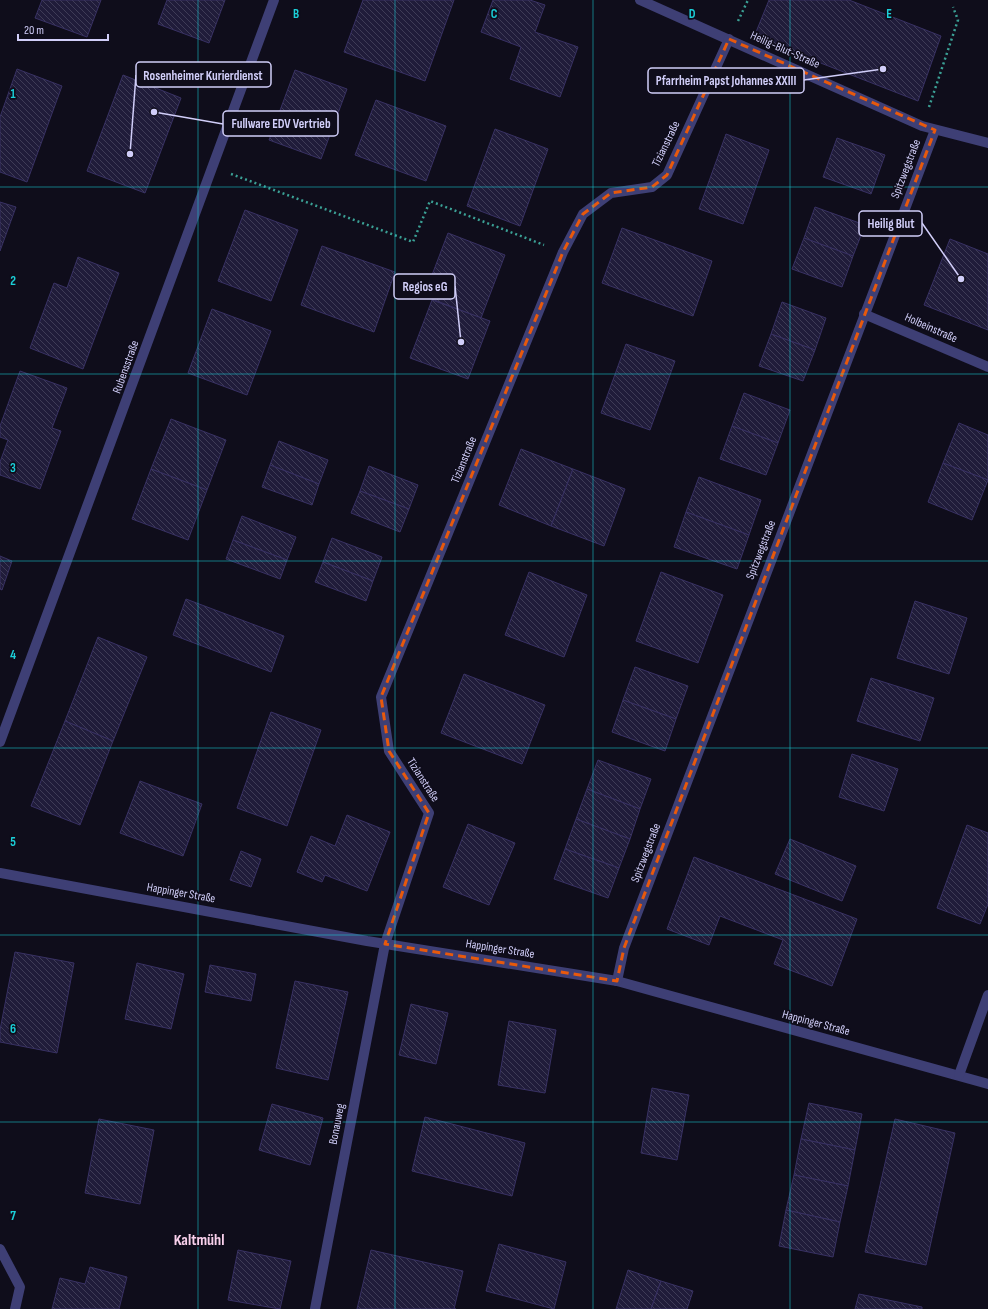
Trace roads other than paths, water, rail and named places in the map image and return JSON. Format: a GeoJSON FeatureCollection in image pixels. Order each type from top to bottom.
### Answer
{"type":"FeatureCollection","features":[{"type":"Feature","properties":{"kind":"street","name":"Rubensstraße"},"geometry":{"type":"LineString","coordinates":[[0,742],[214,167],[274,0]]}},
{"type":"Feature","properties":{"kind":"street","name":"Heilig-Blut-Straße"},"geometry":{"type":"LineString","coordinates":[[640,0],[922,126],[988,143]]}},
{"type":"Feature","properties":{"kind":"street","name":"Tizianstraße"},"geometry":{"type":"LineString","coordinates":[[385,944],[429,813],[389,751],[381,697],[563,252],[583,214],[611,193],[652,187],[667,175],[729,40]]}},
{"type":"Feature","properties":{"kind":"street","name":"Spitzwegstraße"},"geometry":{"type":"LineString","coordinates":[[617,981],[624,948],[935,130]]}},
{"type":"Feature","properties":{"kind":"street","name":"Holbeinstraße"},"geometry":{"type":"LineString","coordinates":[[864,314],[988,367]]}},
{"type":"Feature","properties":{"kind":"street","name":"Happinger Straße"},"geometry":{"type":"LineString","coordinates":[[0,873],[385,944],[617,981],[988,1084]]}},
{"type":"Feature","properties":{"kind":"street","name":"Bonauweg"},"geometry":{"type":"LineString","coordinates":[[315,1309],[385,944]]}},
{"type":"Feature","properties":{"kind":"street"},"geometry":{"type":"LineString","coordinates":[[959,1075],[988,995]]}},
{"type":"Feature","properties":{"kind":"street"},"geometry":{"type":"LineString","coordinates":[[0,1249],[20,1287],[15,1309]]}},
{"type":"Feature","properties":{"kind":"place","name":"Pfarrheim Papst Johannes XXIII"},"geometry":{"type":"Point","coordinates":[883,69]}},
{"type":"Feature","properties":{"kind":"place","name":"Fullware EDV Vertrieb"},"geometry":{"type":"Point","coordinates":[154,112]}},
{"type":"Feature","properties":{"kind":"place","name":"Rosenheimer Kurierdienst"},"geometry":{"type":"Point","coordinates":[130,154]}},
{"type":"Feature","properties":{"kind":"place","name":"Heilig Blut"},"geometry":{"type":"Point","coordinates":[961,279]}},
{"type":"Feature","properties":{"kind":"place","name":"Regios eG"},"geometry":{"type":"Point","coordinates":[461,342]}},
{"type":"Feature","properties":{"kind":"district","name":"Kaltmühl"},"geometry":{"type":"Point","coordinates":[199,1240]}}]}
